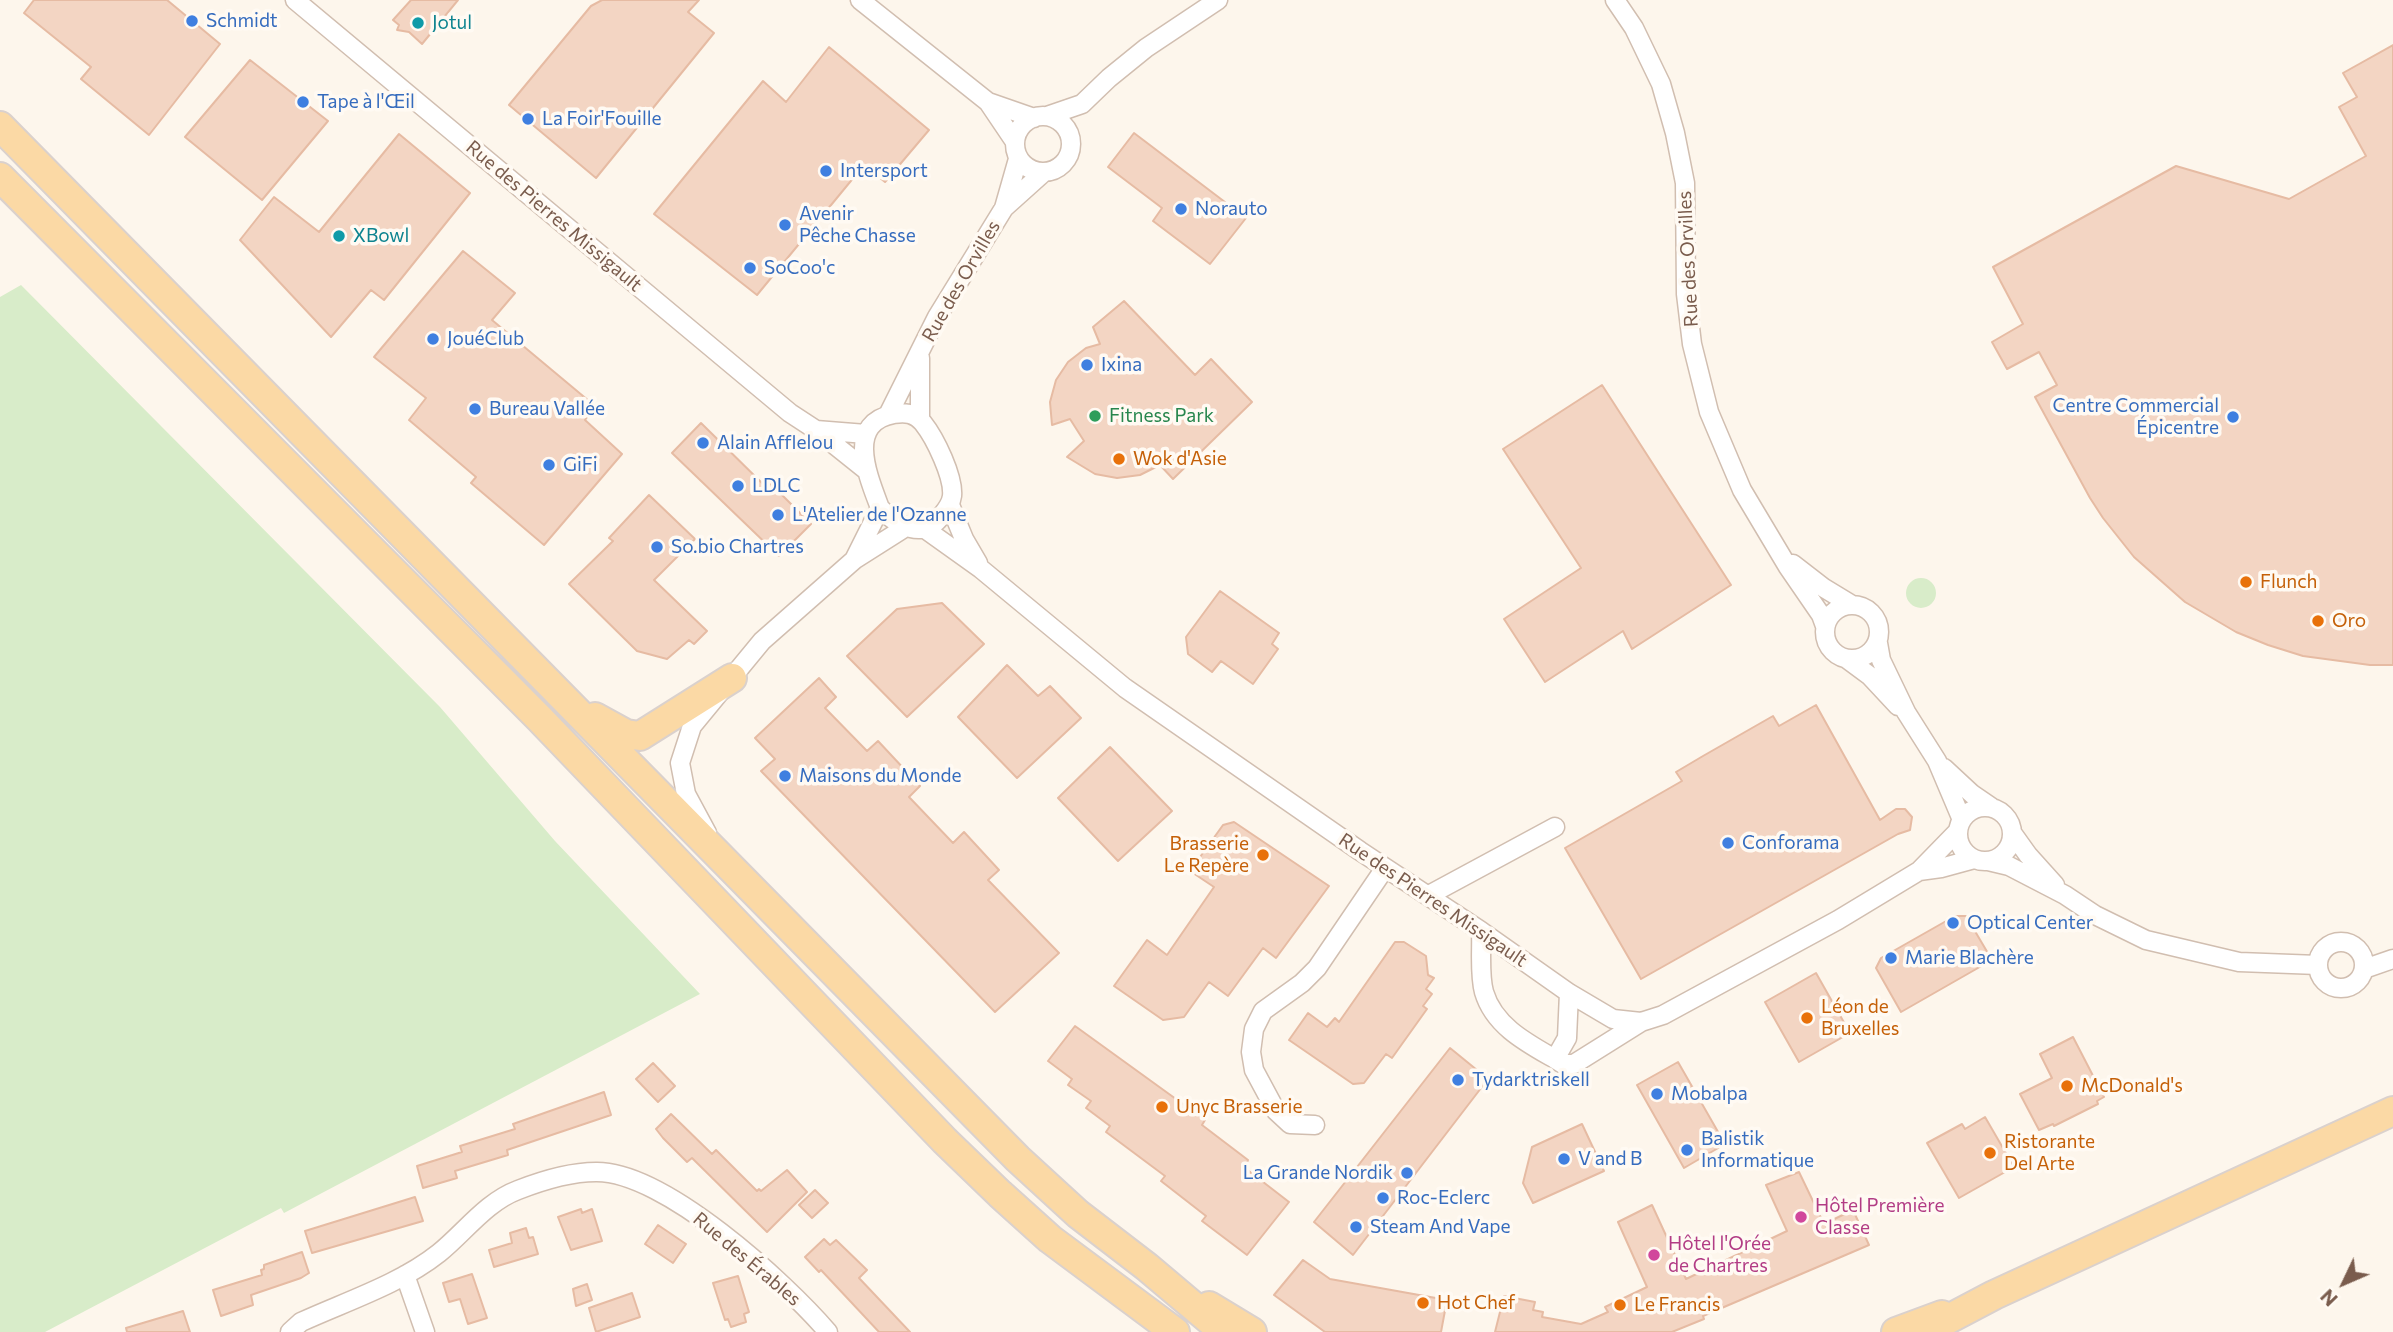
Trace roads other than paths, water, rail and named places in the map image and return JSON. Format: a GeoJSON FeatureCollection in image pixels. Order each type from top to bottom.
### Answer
{"type":"FeatureCollection","features":[{"type":"Feature","properties":{"kind":"main road"},"geometry":{"type":"LineString","coordinates":[[0,126],[1018,1159],[1077,1214],[1147,1267],[1224,1332]]}},
{"type":"Feature","properties":{"kind":"main road"},"geometry":{"type":"LineString","coordinates":[[0,177],[539,718],[964,1159],[1050,1239],[1175,1332]]}},
{"type":"Feature","properties":{"kind":"main road"},"geometry":{"type":"LineString","coordinates":[[566,698],[613,728],[640,736],[733,678]]}},
{"type":"Feature","properties":{"kind":"main road"},"geometry":{"type":"LineString","coordinates":[[1924,1332],[1994,1296],[2393,1111]]}},
{"type":"Feature","properties":{"kind":"main road"},"geometry":{"type":"LineString","coordinates":[[1147,1267],[1252,1332]]}},
{"type":"Feature","properties":{"kind":"main road"},"geometry":{"type":"LineString","coordinates":[[1896,1332],[1994,1296]]}},
{"type":"Feature","properties":{"kind":"street","name":"Rue des Pierres Missigault"},"geometry":{"type":"LineString","coordinates":[[295,0],[790,413],[866,470]]}},
{"type":"Feature","properties":{"kind":"street"},"geometry":{"type":"LineString","coordinates":[[860,0],[988,102],[1029,169],[1051,172],[1065,163],[1069,157],[1082,104]]}},
{"type":"Feature","properties":{"kind":"street"},"geometry":{"type":"LineString","coordinates":[[1016,150],[1019,130],[1040,117],[1082,104],[1146,48],[1217,0]]}},
{"type":"Feature","properties":{"kind":"street","name":"Rue des Orvilles"},"geometry":{"type":"LineString","coordinates":[[1615,0],[1634,28],[1661,84],[1675,133],[1685,183],[1686,294],[1689,319],[1709,412],[1733,473],[1821,615],[1825,626]]}},
{"type":"Feature","properties":{"kind":"street"},"geometry":{"type":"LineString","coordinates":[[988,102],[1061,122],[1071,142]]}},
{"type":"Feature","properties":{"kind":"street","name":"Rue des Orvilles"},"geometry":{"type":"LineString","coordinates":[[1004,208],[1016,150]]}},
{"type":"Feature","properties":{"kind":"street","name":"Rue des Orvilles"},"geometry":{"type":"LineString","coordinates":[[888,415],[937,317],[1004,208],[1043,173]]}},
{"type":"Feature","properties":{"kind":"street","name":"Rue des Orvilles"},"geometry":{"type":"LineString","coordinates":[[920,355],[920,419]]}},
{"type":"Feature","properties":{"kind":"street"},"geometry":{"type":"LineString","coordinates":[[901,412],[920,419],[935,443],[949,475],[952,490],[950,505],[939,520],[926,529],[898,525],[880,508],[866,470],[866,434],[876,420],[901,412]]}},
{"type":"Feature","properties":{"kind":"street"},"geometry":{"type":"LineString","coordinates":[[816,430],[866,434]]}},
{"type":"Feature","properties":{"kind":"street","name":"Rue des Pierres Missigault"},"geometry":{"type":"LineString","coordinates":[[950,505],[964,539],[981,569]]}},
{"type":"Feature","properties":{"kind":"street"},"geometry":{"type":"LineString","coordinates":[[854,560],[880,508]]}},
{"type":"Feature","properties":{"kind":"street"},"geometry":{"type":"LineString","coordinates":[[720,858],[685,794],[680,763],[692,726],[762,641],[854,560],[906,527]]}},
{"type":"Feature","properties":{"kind":"street","name":"Rue des Pierres Missigault"},"geometry":{"type":"LineString","coordinates":[[926,529],[981,569],[1125,688],[1385,868],[1481,930],[1569,993],[1613,1019],[1641,1022]]}},
{"type":"Feature","properties":{"kind":"street","name":"Rue des Orvilles"},"geometry":{"type":"LineString","coordinates":[[1782,555],[1814,582],[1852,605]]}},
{"type":"Feature","properties":{"kind":"street"},"geometry":{"type":"LineString","coordinates":[[1906,712],[1870,676],[1833,652],[1827,645],[1825,626],[1835,610],[1852,605],[1862,606],[1876,617],[1881,660],[1906,712],[1937,761],[1960,826],[1960,845],[1969,856],[2009,866],[2065,895],[2095,915],[2146,940],[2239,962],[2318,965]]}},
{"type":"Feature","properties":{"kind":"street"},"geometry":{"type":"LineString","coordinates":[[1847,659],[1867,656],[1878,643]]}},
{"type":"Feature","properties":{"kind":"street"},"geometry":{"type":"LineString","coordinates":[[1919,871],[2003,856],[2013,834],[2004,814],[1972,794],[1937,761]]}},
{"type":"Feature","properties":{"kind":"street"},"geometry":{"type":"LineString","coordinates":[[1481,930],[1483,990],[1492,1010],[1521,1039],[1563,1064],[1573,1064],[1641,1022],[1664,1015],[1838,920],[1919,871],[1977,808],[1991,807]]}},
{"type":"Feature","properties":{"kind":"street"},"geometry":{"type":"LineString","coordinates":[[1429,895],[1555,827]]}},
{"type":"Feature","properties":{"kind":"street"},"geometry":{"type":"LineString","coordinates":[[2013,834],[2028,855],[2065,895]]}},
{"type":"Feature","properties":{"kind":"street"},"geometry":{"type":"LineString","coordinates":[[1315,1125],[1290,1124],[1276,1111],[1254,1070],[1251,1052],[1254,1029],[1263,1011],[1302,983],[1317,968],[1385,868]]}},
{"type":"Feature","properties":{"kind":"street"},"geometry":{"type":"LineString","coordinates":[[2344,942],[2357,949],[2364,961],[2364,969],[2357,982],[2343,989],[2323,980],[2318,965],[2323,951],[2329,945],[2344,942]]}},
{"type":"Feature","properties":{"kind":"street"},"geometry":{"type":"LineString","coordinates":[[2364,969],[2393,959]]}},
{"type":"Feature","properties":{"kind":"street"},"geometry":{"type":"LineString","coordinates":[[1555,1059],[1567,1038],[1569,993]]}},
{"type":"Feature","properties":{"kind":"street","name":"Rue des Érables"},"geometry":{"type":"LineString","coordinates":[[290,1332],[302,1322],[405,1275],[439,1253],[479,1214],[516,1191],[570,1175],[598,1172],[634,1180],[694,1212],[760,1264],[828,1332]]}},
{"type":"Feature","properties":{"kind":"street"},"geometry":{"type":"LineString","coordinates":[[405,1275],[425,1332]]}},
{"type":"Feature","properties":{"kind":"place","name":"Schmidt"},"geometry":{"type":"Point","coordinates":[192,21]}},
{"type":"Feature","properties":{"kind":"place","name":"Jotul"},"geometry":{"type":"Point","coordinates":[418,23]}},
{"type":"Feature","properties":{"kind":"place","name":"Tape à l'Œil"},"geometry":{"type":"Point","coordinates":[303,102]}},
{"type":"Feature","properties":{"kind":"place","name":"La Foir'Fouille"},"geometry":{"type":"Point","coordinates":[528,119]}},
{"type":"Feature","properties":{"kind":"place","name":"Intersport"},"geometry":{"type":"Point","coordinates":[826,171]}},
{"type":"Feature","properties":{"kind":"place","name":"Norauto"},"geometry":{"type":"Point","coordinates":[1181,209]}},
{"type":"Feature","properties":{"kind":"place","name":"Avenir Pêche Chasse"},"geometry":{"type":"Point","coordinates":[785,225]}},
{"type":"Feature","properties":{"kind":"place","name":"XBowl"},"geometry":{"type":"Point","coordinates":[339,236]}},
{"type":"Feature","properties":{"kind":"place","name":"SoCoo'c"},"geometry":{"type":"Point","coordinates":[750,268]}},
{"type":"Feature","properties":{"kind":"place","name":"JouéClub"},"geometry":{"type":"Point","coordinates":[433,339]}},
{"type":"Feature","properties":{"kind":"place","name":"Ixina"},"geometry":{"type":"Point","coordinates":[1087,365]}},
{"type":"Feature","properties":{"kind":"place","name":"Bureau Vallée"},"geometry":{"type":"Point","coordinates":[475,409]}},
{"type":"Feature","properties":{"kind":"place","name":"Fitness Park"},"geometry":{"type":"Point","coordinates":[1095,416]}},
{"type":"Feature","properties":{"kind":"place","name":"Centre Commercial Épicentre"},"geometry":{"type":"Point","coordinates":[2233,417]}},
{"type":"Feature","properties":{"kind":"place","name":"Alain Afflelou"},"geometry":{"type":"Point","coordinates":[703,443]}},
{"type":"Feature","properties":{"kind":"place","name":"Wok d'Asie"},"geometry":{"type":"Point","coordinates":[1119,459]}},
{"type":"Feature","properties":{"kind":"place","name":"GiFi"},"geometry":{"type":"Point","coordinates":[549,465]}},
{"type":"Feature","properties":{"kind":"place","name":"LDLC"},"geometry":{"type":"Point","coordinates":[738,486]}},
{"type":"Feature","properties":{"kind":"place","name":"L'Atelier de l'Ozanne"},"geometry":{"type":"Point","coordinates":[778,515]}},
{"type":"Feature","properties":{"kind":"place","name":"So.bio Chartres"},"geometry":{"type":"Point","coordinates":[657,547]}},
{"type":"Feature","properties":{"kind":"place","name":"Flunch"},"geometry":{"type":"Point","coordinates":[2246,582]}},
{"type":"Feature","properties":{"kind":"place","name":"Oro"},"geometry":{"type":"Point","coordinates":[2318,621]}},
{"type":"Feature","properties":{"kind":"place","name":"Maisons du Monde"},"geometry":{"type":"Point","coordinates":[785,776]}},
{"type":"Feature","properties":{"kind":"place","name":"Conforama"},"geometry":{"type":"Point","coordinates":[1728,843]}},
{"type":"Feature","properties":{"kind":"place","name":"Brasserie Le Repère"},"geometry":{"type":"Point","coordinates":[1263,855]}},
{"type":"Feature","properties":{"kind":"place","name":"Optical Center"},"geometry":{"type":"Point","coordinates":[1953,923]}},
{"type":"Feature","properties":{"kind":"place","name":"Marie Blachère"},"geometry":{"type":"Point","coordinates":[1891,958]}},
{"type":"Feature","properties":{"kind":"place","name":"Léon de Bruxelles"},"geometry":{"type":"Point","coordinates":[1807,1018]}},
{"type":"Feature","properties":{"kind":"place","name":"Tydarktriskell"},"geometry":{"type":"Point","coordinates":[1458,1080]}},
{"type":"Feature","properties":{"kind":"place","name":"McDonald's"},"geometry":{"type":"Point","coordinates":[2067,1086]}},
{"type":"Feature","properties":{"kind":"place","name":"Mobalpa"},"geometry":{"type":"Point","coordinates":[1657,1094]}},
{"type":"Feature","properties":{"kind":"place","name":"Unyc Brasserie"},"geometry":{"type":"Point","coordinates":[1162,1107]}},
{"type":"Feature","properties":{"kind":"place","name":"Balistik Informatique"},"geometry":{"type":"Point","coordinates":[1687,1150]}},
{"type":"Feature","properties":{"kind":"place","name":"Ristorante Del Arte"},"geometry":{"type":"Point","coordinates":[1990,1153]}},
{"type":"Feature","properties":{"kind":"place","name":"V and B"},"geometry":{"type":"Point","coordinates":[1564,1159]}},
{"type":"Feature","properties":{"kind":"place","name":"La Grande Nordik"},"geometry":{"type":"Point","coordinates":[1407,1173]}},
{"type":"Feature","properties":{"kind":"place","name":"Roc-Eclerc"},"geometry":{"type":"Point","coordinates":[1383,1198]}},
{"type":"Feature","properties":{"kind":"place","name":"Hôtel Première Classe"},"geometry":{"type":"Point","coordinates":[1801,1217]}},
{"type":"Feature","properties":{"kind":"place","name":"Steam And Vape"},"geometry":{"type":"Point","coordinates":[1356,1227]}},
{"type":"Feature","properties":{"kind":"place","name":"Hôtel l'Orée de Chartres"},"geometry":{"type":"Point","coordinates":[1654,1255]}},
{"type":"Feature","properties":{"kind":"place","name":"Hot Chef"},"geometry":{"type":"Point","coordinates":[1423,1303]}},
{"type":"Feature","properties":{"kind":"place","name":"Le Francis"},"geometry":{"type":"Point","coordinates":[1620,1305]}}]}
